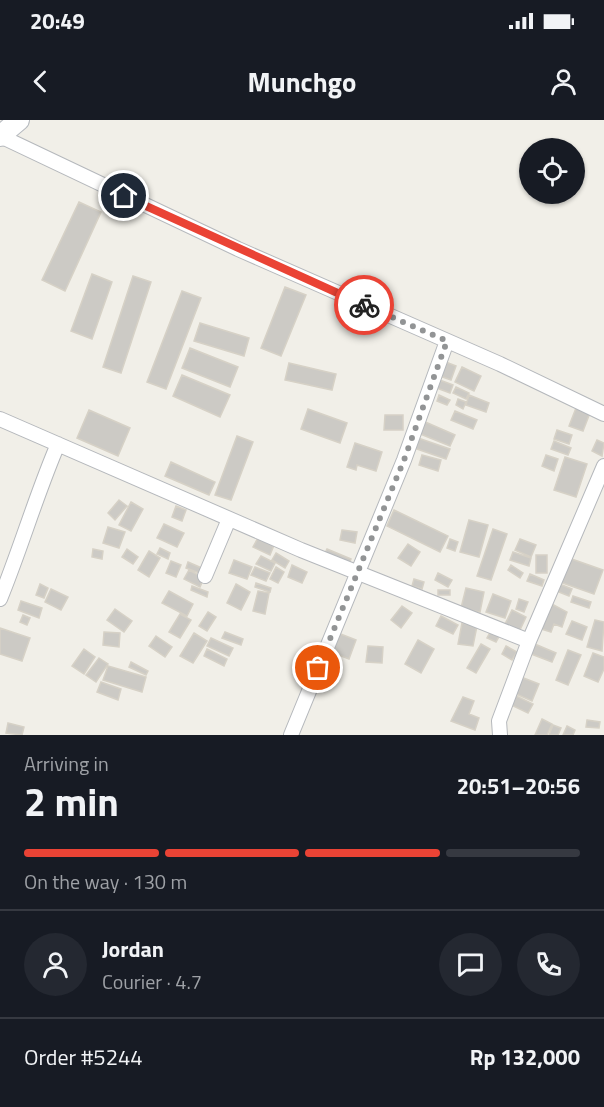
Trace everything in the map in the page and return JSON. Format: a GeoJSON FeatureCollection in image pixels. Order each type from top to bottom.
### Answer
{"type":"FeatureCollection","features":[{"type":"Feature","properties":{"kind":"main road"},"geometry":{"type":"LineString","coordinates":[[0,136],[19,120]]}},
{"type":"Feature","properties":{"kind":"street"},"geometry":{"type":"LineString","coordinates":[[0,136],[238,249],[447,341],[604,414]]}},
{"type":"Feature","properties":{"kind":"street"},"geometry":{"type":"LineString","coordinates":[[291,735],[358,573],[447,341]]}},
{"type":"Feature","properties":{"kind":"street"},"geometry":{"type":"LineString","coordinates":[[0,418],[229,519],[529,641]]}},
{"type":"Feature","properties":{"kind":"street"},"geometry":{"type":"LineString","coordinates":[[0,599],[16,561],[39,488],[57,444]]}},
{"type":"Feature","properties":{"kind":"street"},"geometry":{"type":"LineString","coordinates":[[500,735],[499,721],[529,641],[604,466]]}},
{"type":"Feature","properties":{"kind":"street"},"geometry":{"type":"LineString","coordinates":[[205,576],[229,519]]}},
{"type":"Feature","properties":{"kind":"street"},"geometry":{"type":"LineString","coordinates":[[302,735],[319,684],[318,668]]}},
{"type":"Feature","properties":{"kind":"building"},"geometry":{"type":"Polygon","coordinates":[[[79,202],[101,212],[65,291],[42,280],[79,202]]]}},
{"type":"Feature","properties":{"kind":"building"},"geometry":{"type":"Polygon","coordinates":[[[92,274],[112,282],[92,339],[71,331],[92,274]]]}},
{"type":"Feature","properties":{"kind":"building"},"geometry":{"type":"Polygon","coordinates":[[[133,276],[151,282],[121,373],[103,367],[133,276]]]}},
{"type":"Feature","properties":{"kind":"building"},"geometry":{"type":"Polygon","coordinates":[[[285,287],[306,295],[281,356],[261,348],[285,287]]]}},
{"type":"Feature","properties":{"kind":"building"},"geometry":{"type":"Polygon","coordinates":[[[182,291],[201,298],[166,389],[147,382],[182,291]]]}},
{"type":"Feature","properties":{"kind":"building"},"geometry":{"type":"Polygon","coordinates":[[[200,323],[249,338],[244,356],[194,341],[200,323]]]}},
{"type":"Feature","properties":{"kind":"building"},"geometry":{"type":"Polygon","coordinates":[[[190,348],[238,367],[230,387],[182,368],[190,348]]]}},
{"type":"Feature","properties":{"kind":"building"},"geometry":{"type":"Polygon","coordinates":[[[443,361],[456,366],[451,380],[437,375],[443,361]]]}},
{"type":"Feature","properties":{"kind":"building"},"geometry":{"type":"Polygon","coordinates":[[[289,363],[336,374],[332,390],[285,380],[289,363]]]}},
{"type":"Feature","properties":{"kind":"building"},"geometry":{"type":"Polygon","coordinates":[[[462,367],[481,376],[474,391],[455,382],[462,367]]]}},
{"type":"Feature","properties":{"kind":"building"},"geometry":{"type":"Polygon","coordinates":[[[182,375],[230,395],[220,417],[173,396],[182,375]]]}},
{"type":"Feature","properties":{"kind":"building"},"geometry":{"type":"Polygon","coordinates":[[[437,379],[453,385],[450,393],[434,387],[437,379]]]}},
{"type":"Feature","properties":{"kind":"building"},"geometry":{"type":"Polygon","coordinates":[[[456,387],[469,393],[466,399],[453,393],[456,387]]]}},
{"type":"Feature","properties":{"kind":"building"},"geometry":{"type":"Polygon","coordinates":[[[439,395],[450,400],[447,405],[437,401],[439,395]]]}},
{"type":"Feature","properties":{"kind":"building"},"geometry":{"type":"Polygon","coordinates":[[[469,395],[489,403],[486,412],[466,405],[469,395]]]}},
{"type":"Feature","properties":{"kind":"building"},"geometry":{"type":"Polygon","coordinates":[[[458,399],[466,402],[463,409],[456,405],[458,399]]]}},
{"type":"Feature","properties":{"kind":"building"},"geometry":{"type":"Polygon","coordinates":[[[576,408],[590,413],[583,431],[569,426],[576,408]]]}},
{"type":"Feature","properties":{"kind":"building"},"geometry":{"type":"Polygon","coordinates":[[[308,409],[347,423],[340,443],[301,429],[308,409]]]}},
{"type":"Feature","properties":{"kind":"building"},"geometry":{"type":"Polygon","coordinates":[[[89,410],[130,428],[118,456],[77,438],[89,410]]]}},
{"type":"Feature","properties":{"kind":"building"},"geometry":{"type":"Polygon","coordinates":[[[455,411],[477,420],[473,429],[451,420],[455,411]]]}},
{"type":"Feature","properties":{"kind":"building"},"geometry":{"type":"Polygon","coordinates":[[[385,415],[403,415],[403,430],[384,430],[385,415]]]}},
{"type":"Feature","properties":{"kind":"building"},"geometry":{"type":"Polygon","coordinates":[[[423,421],[455,435],[450,446],[418,433],[423,421]]]}},
{"type":"Feature","properties":{"kind":"building"},"geometry":{"type":"Polygon","coordinates":[[[557,430],[572,435],[569,444],[554,439],[557,430]]]}},
{"type":"Feature","properties":{"kind":"building"},"geometry":{"type":"Polygon","coordinates":[[[237,436],[253,442],[231,500],[215,495],[237,436]]]}},
{"type":"Feature","properties":{"kind":"building"},"geometry":{"type":"Polygon","coordinates":[[[418,438],[450,449],[446,459],[414,448],[418,438]]]}},
{"type":"Feature","properties":{"kind":"building"},"geometry":{"type":"Polygon","coordinates":[[[597,440],[604,443],[602,456],[592,451],[597,440]]]}},
{"type":"Feature","properties":{"kind":"building"},"geometry":{"type":"Polygon","coordinates":[[[554,441],[571,448],[568,455],[551,449],[554,441]]]}},
{"type":"Feature","properties":{"kind":"building"},"geometry":{"type":"Polygon","coordinates":[[[355,443],[382,452],[376,471],[357,465],[356,470],[347,467],[355,443]]]}},
{"type":"Feature","properties":{"kind":"building"},"geometry":{"type":"Polygon","coordinates":[[[422,455],[441,460],[438,471],[419,465],[422,455]]]}},
{"type":"Feature","properties":{"kind":"building"},"geometry":{"type":"Polygon","coordinates":[[[546,455],[558,459],[554,471],[542,466],[546,455]]]}},
{"type":"Feature","properties":{"kind":"building"},"geometry":{"type":"Polygon","coordinates":[[[565,457],[587,464],[576,497],[554,490],[565,457]]]}},
{"type":"Feature","properties":{"kind":"building"},"geometry":{"type":"Polygon","coordinates":[[[171,462],[215,482],[209,495],[165,476],[171,462]]]}},
{"type":"Feature","properties":{"kind":"building"},"geometry":{"type":"Polygon","coordinates":[[[119,500],[127,506],[115,520],[108,513],[119,500]]]}},
{"type":"Feature","properties":{"kind":"building"},"geometry":{"type":"Polygon","coordinates":[[[131,502],[143,509],[131,531],[119,525],[131,502]]]}},
{"type":"Feature","properties":{"kind":"building"},"geometry":{"type":"Polygon","coordinates":[[[176,506],[186,510],[182,521],[172,517],[176,506]]]}},
{"type":"Feature","properties":{"kind":"building"},"geometry":{"type":"Polygon","coordinates":[[[394,510],[448,536],[440,552],[387,526],[394,510]]]}},
{"type":"Feature","properties":{"kind":"building"},"geometry":{"type":"Polygon","coordinates":[[[469,520],[488,525],[479,557],[460,552],[469,520]]]}},
{"type":"Feature","properties":{"kind":"building"},"geometry":{"type":"Polygon","coordinates":[[[164,524],[184,533],[177,547],[157,538],[164,524]]]}},
{"type":"Feature","properties":{"kind":"building"},"geometry":{"type":"Polygon","coordinates":[[[108,527],[125,532],[119,548],[103,543],[108,527]]]}},
{"type":"Feature","properties":{"kind":"building"},"geometry":{"type":"Polygon","coordinates":[[[493,529],[507,534],[491,580],[477,576],[493,529]]]}},
{"type":"Feature","properties":{"kind":"building"},"geometry":{"type":"Polygon","coordinates":[[[342,530],[357,532],[355,543],[340,540],[342,530]]]}},
{"type":"Feature","properties":{"kind":"building"},"geometry":{"type":"Polygon","coordinates":[[[259,536],[275,543],[270,555],[253,547],[259,536]]]}},
{"type":"Feature","properties":{"kind":"building"},"geometry":{"type":"Polygon","coordinates":[[[450,539],[458,542],[455,551],[447,548],[450,539]]]}},
{"type":"Feature","properties":{"kind":"building"},"geometry":{"type":"Polygon","coordinates":[[[520,539],[536,545],[531,557],[515,550],[520,539]]]}},
{"type":"Feature","properties":{"kind":"building"},"geometry":{"type":"Polygon","coordinates":[[[408,544],[420,552],[411,566],[398,558],[408,544]]]}},
{"type":"Feature","properties":{"kind":"building"},"geometry":{"type":"Polygon","coordinates":[[[160,548],[170,553],[168,559],[157,554],[160,548]]]}},
{"type":"Feature","properties":{"kind":"building"},"geometry":{"type":"Polygon","coordinates":[[[93,549],[103,551],[102,559],[92,557],[93,549]]]}},
{"type":"Feature","properties":{"kind":"building"},"geometry":{"type":"Polygon","coordinates":[[[127,549],[138,557],[133,564],[122,557],[127,549]]]}},
{"type":"Feature","properties":{"kind":"building"},"geometry":{"type":"Polygon","coordinates":[[[327,549],[351,559],[348,567],[323,557],[327,549]]]}},
{"type":"Feature","properties":{"kind":"building"},"geometry":{"type":"Polygon","coordinates":[[[149,551],[160,558],[149,577],[138,570],[149,551]]]}},
{"type":"Feature","properties":{"kind":"building"},"geometry":{"type":"Polygon","coordinates":[[[513,552],[531,558],[529,566],[510,560],[513,552]]]}},
{"type":"Feature","properties":{"kind":"building"},"geometry":{"type":"Polygon","coordinates":[[[276,553],[289,561],[285,568],[272,560],[276,553]]]}},
{"type":"Feature","properties":{"kind":"building"},"geometry":{"type":"Polygon","coordinates":[[[536,555],[547,555],[547,573],[536,573],[536,555]]]}},
{"type":"Feature","properties":{"kind":"building"},"geometry":{"type":"Polygon","coordinates":[[[261,556],[275,563],[271,571],[256,564],[261,556]]]}},
{"type":"Feature","properties":{"kind":"building"},"geometry":{"type":"Polygon","coordinates":[[[566,557],[603,570],[594,594],[557,581],[566,557]]]}},
{"type":"Feature","properties":{"kind":"building"},"geometry":{"type":"Polygon","coordinates":[[[234,560],[252,567],[247,579],[229,573],[234,560]]]}},
{"type":"Feature","properties":{"kind":"building"},"geometry":{"type":"Polygon","coordinates":[[[171,561],[181,565],[176,577],[166,573],[171,561]]]}},
{"type":"Feature","properties":{"kind":"building"},"geometry":{"type":"Polygon","coordinates":[[[188,562],[204,569],[202,574],[186,568],[188,562]]]}},
{"type":"Feature","properties":{"kind":"building"},"geometry":{"type":"Polygon","coordinates":[[[292,565],[307,572],[302,583],[288,577],[292,565]]]}},
{"type":"Feature","properties":{"kind":"building"},"geometry":{"type":"Polygon","coordinates":[[[511,565],[523,573],[520,578],[508,570],[511,565]]]}},
{"type":"Feature","properties":{"kind":"building"},"geometry":{"type":"Polygon","coordinates":[[[255,567],[270,573],[266,581],[251,575],[255,567]]]}},
{"type":"Feature","properties":{"kind":"building"},"geometry":{"type":"Polygon","coordinates":[[[276,567],[284,572],[278,583],[270,579],[276,567]]]}},
{"type":"Feature","properties":{"kind":"building"},"geometry":{"type":"Polygon","coordinates":[[[189,570],[204,578],[200,587],[184,579],[189,570]]]}},
{"type":"Feature","properties":{"kind":"building"},"geometry":{"type":"Polygon","coordinates":[[[438,573],[452,580],[448,587],[435,580],[438,573]]]}},
{"type":"Feature","properties":{"kind":"building"},"geometry":{"type":"Polygon","coordinates":[[[530,574],[544,580],[542,586],[527,581],[530,574]]]}},
{"type":"Feature","properties":{"kind":"building"},"geometry":{"type":"Polygon","coordinates":[[[414,579],[424,582],[422,589],[412,586],[414,579]]]}},
{"type":"Feature","properties":{"kind":"building"},"geometry":{"type":"Polygon","coordinates":[[[256,583],[271,588],[270,592],[255,587],[256,583]]]}},
{"type":"Feature","properties":{"kind":"building"},"geometry":{"type":"Polygon","coordinates":[[[557,583],[572,589],[569,596],[554,590],[557,583]]]}},
{"type":"Feature","properties":{"kind":"building"},"geometry":{"type":"Polygon","coordinates":[[[40,584],[48,588],[44,598],[36,595],[40,584]]]}},
{"type":"Feature","properties":{"kind":"building"},"geometry":{"type":"Polygon","coordinates":[[[236,584],[250,592],[241,610],[227,603],[236,584]]]}},
{"type":"Feature","properties":{"kind":"building"},"geometry":{"type":"Polygon","coordinates":[[[192,586],[208,592],[207,597],[191,590],[192,586]]]}},
{"type":"Feature","properties":{"kind":"building"},"geometry":{"type":"Polygon","coordinates":[[[466,588],[484,592],[480,612],[461,608],[466,588]]]}},
{"type":"Feature","properties":{"kind":"building"},"geometry":{"type":"Polygon","coordinates":[[[51,589],[68,597],[61,610],[45,602],[51,589]]]}},
{"type":"Feature","properties":{"kind":"building"},"geometry":{"type":"Polygon","coordinates":[[[438,590],[450,590],[450,595],[438,595],[438,590]]]}},
{"type":"Feature","properties":{"kind":"building"},"geometry":{"type":"Polygon","coordinates":[[[169,591],[193,604],[187,616],[162,603],[169,591]]]}},
{"type":"Feature","properties":{"kind":"building"},"geometry":{"type":"Polygon","coordinates":[[[258,591],[269,593],[265,614],[253,611],[258,591]]]}},
{"type":"Feature","properties":{"kind":"building"},"geometry":{"type":"Polygon","coordinates":[[[493,594],[511,601],[505,618],[486,612],[493,594]]]}},
{"type":"Feature","properties":{"kind":"building"},"geometry":{"type":"Polygon","coordinates":[[[573,596],[591,602],[589,608],[571,602],[573,596]]]}},
{"type":"Feature","properties":{"kind":"building"},"geometry":{"type":"Polygon","coordinates":[[[519,599],[528,602],[524,612],[516,609],[519,599]]]}},
{"type":"Feature","properties":{"kind":"building"},"geometry":{"type":"Polygon","coordinates":[[[21,601],[42,608],[39,618],[18,610],[21,601]]]}},
{"type":"Feature","properties":{"kind":"building"},"geometry":{"type":"Polygon","coordinates":[[[548,602],[567,612],[562,627],[554,624],[551,632],[538,628],[548,602]]]}},
{"type":"Feature","properties":{"kind":"building"},"geometry":{"type":"Polygon","coordinates":[[[402,606],[412,613],[401,628],[391,620],[402,606]]]}},
{"type":"Feature","properties":{"kind":"building"},"geometry":{"type":"Polygon","coordinates":[[[115,609],[132,621],[124,632],[107,620],[115,609]]]}},
{"type":"Feature","properties":{"kind":"building"},"geometry":{"type":"Polygon","coordinates":[[[512,610],[526,617],[519,632],[504,626],[512,610]]]}},
{"type":"Feature","properties":{"kind":"building"},"geometry":{"type":"Polygon","coordinates":[[[208,612],[216,617],[207,631],[199,626],[208,612]]]}},
{"type":"Feature","properties":{"kind":"building"},"geometry":{"type":"Polygon","coordinates":[[[180,614],[191,620],[180,638],[169,632],[180,614]]]}},
{"type":"Feature","properties":{"kind":"building"},"geometry":{"type":"Polygon","coordinates":[[[23,615],[30,618],[27,625],[20,622],[23,615]]]}},
{"type":"Feature","properties":{"kind":"building"},"geometry":{"type":"Polygon","coordinates":[[[441,616],[458,625],[453,634],[436,626],[441,616]]]}},
{"type":"Feature","properties":{"kind":"building"},"geometry":{"type":"Polygon","coordinates":[[[595,620],[604,622],[602,651],[587,647],[595,620]]]}},
{"type":"Feature","properties":{"kind":"building"},"geometry":{"type":"Polygon","coordinates":[[[572,621],[587,627],[582,640],[566,634],[572,621]]]}},
{"type":"Feature","properties":{"kind":"building"},"geometry":{"type":"Polygon","coordinates":[[[462,623],[477,626],[473,646],[458,644],[462,623]]]}},
{"type":"Feature","properties":{"kind":"building"},"geometry":{"type":"Polygon","coordinates":[[[0,628],[30,638],[22,661],[0,654],[0,628]]]}},
{"type":"Feature","properties":{"kind":"building"},"geometry":{"type":"Polygon","coordinates":[[[492,629],[501,633],[496,642],[487,638],[492,629]]]}},
{"type":"Feature","properties":{"kind":"building"},"geometry":{"type":"Polygon","coordinates":[[[104,632],[120,633],[119,647],[103,645],[104,632]]]}},
{"type":"Feature","properties":{"kind":"building"},"geometry":{"type":"Polygon","coordinates":[[[225,632],[243,639],[241,645],[222,638],[225,632]]]}},
{"type":"Feature","properties":{"kind":"building"},"geometry":{"type":"Polygon","coordinates":[[[194,633],[207,641],[193,663],[180,656],[194,633]]]}},
{"type":"Feature","properties":{"kind":"building"},"geometry":{"type":"Polygon","coordinates":[[[338,633],[356,640],[349,659],[331,652],[338,633]]]}},
{"type":"Feature","properties":{"kind":"building"},"geometry":{"type":"Polygon","coordinates":[[[156,636],[172,647],[165,657],[149,646],[156,636]]]}},
{"type":"Feature","properties":{"kind":"building"},"geometry":{"type":"Polygon","coordinates":[[[211,638],[233,648],[229,656],[207,646],[211,638]]]}},
{"type":"Feature","properties":{"kind":"building"},"geometry":{"type":"Polygon","coordinates":[[[418,640],[434,649],[421,673],[405,664],[418,640]]]}},
{"type":"Feature","properties":{"kind":"building"},"geometry":{"type":"Polygon","coordinates":[[[530,642],[556,653],[552,662],[526,652],[530,642]]]}},
{"type":"Feature","properties":{"kind":"building"},"geometry":{"type":"Polygon","coordinates":[[[481,644],[490,649],[476,673],[467,668],[481,644]]]}},
{"type":"Feature","properties":{"kind":"building"},"geometry":{"type":"Polygon","coordinates":[[[368,646],[383,647],[382,663],[366,662],[368,646]]]}},
{"type":"Feature","properties":{"kind":"building"},"geometry":{"type":"Polygon","coordinates":[[[506,646],[517,652],[512,660],[502,654],[506,646]]]}},
{"type":"Feature","properties":{"kind":"building"},"geometry":{"type":"Polygon","coordinates":[[[84,649],[95,657],[84,674],[72,666],[84,649]]]}},
{"type":"Feature","properties":{"kind":"building"},"geometry":{"type":"Polygon","coordinates":[[[207,649],[227,659],[224,666],[204,656],[207,649]]]}},
{"type":"Feature","properties":{"kind":"building"},"geometry":{"type":"Polygon","coordinates":[[[568,650],[581,655],[568,685],[556,680],[568,650]]]}},
{"type":"Feature","properties":{"kind":"building"},"geometry":{"type":"Polygon","coordinates":[[[593,653],[604,657],[604,669],[598,682],[584,676],[593,653]]]}},
{"type":"Feature","properties":{"kind":"building"},"geometry":{"type":"Polygon","coordinates":[[[99,658],[108,664],[96,682],[86,675],[99,658]]]}},
{"type":"Feature","properties":{"kind":"building"},"geometry":{"type":"Polygon","coordinates":[[[131,662],[148,671],[146,675],[129,667],[131,662]]]}},
{"type":"Feature","properties":{"kind":"building"},"geometry":{"type":"Polygon","coordinates":[[[108,666],[146,677],[142,692],[103,680],[108,666]]]}},
{"type":"Feature","properties":{"kind":"building"},"geometry":{"type":"Polygon","coordinates":[[[521,677],[539,684],[532,701],[514,693],[521,677]]]}},
{"type":"Feature","properties":{"kind":"building"},"geometry":{"type":"Polygon","coordinates":[[[101,682],[121,689],[118,700],[97,692],[101,682]]]}},
{"type":"Feature","properties":{"kind":"building"},"geometry":{"type":"Polygon","coordinates":[[[512,694],[533,704],[528,713],[507,703],[512,694]]]}},
{"type":"Feature","properties":{"kind":"building"},"geometry":{"type":"Polygon","coordinates":[[[463,697],[474,701],[469,714],[479,718],[475,730],[451,721],[463,697]]]}},
{"type":"Feature","properties":{"kind":"building"},"geometry":{"type":"Polygon","coordinates":[[[542,719],[552,724],[547,735],[535,735],[542,719]]]}},
{"type":"Feature","properties":{"kind":"building"},"geometry":{"type":"Polygon","coordinates":[[[587,720],[600,722],[599,728],[586,727],[587,720]]]}},
{"type":"Feature","properties":{"kind":"building"},"geometry":{"type":"Polygon","coordinates":[[[8,723],[24,727],[22,735],[6,733],[8,723]]]}},
{"type":"Feature","properties":{"kind":"building"},"geometry":{"type":"Polygon","coordinates":[[[553,725],[561,728],[558,735],[549,735],[553,725]]]}},
{"type":"Feature","properties":{"kind":"building"},"geometry":{"type":"Polygon","coordinates":[[[567,726],[575,730],[573,735],[563,735],[567,726]]]}},
{"type":"Feature","properties":{"kind":"way so far"},"geometry":{"type":"LineString","coordinates":[[318,668],[404,460],[447,341],[364,305]]}},
{"type":"Feature","properties":{"kind":"route"},"geometry":{"type":"LineString","coordinates":[[124,196],[364,305]]}}]}
